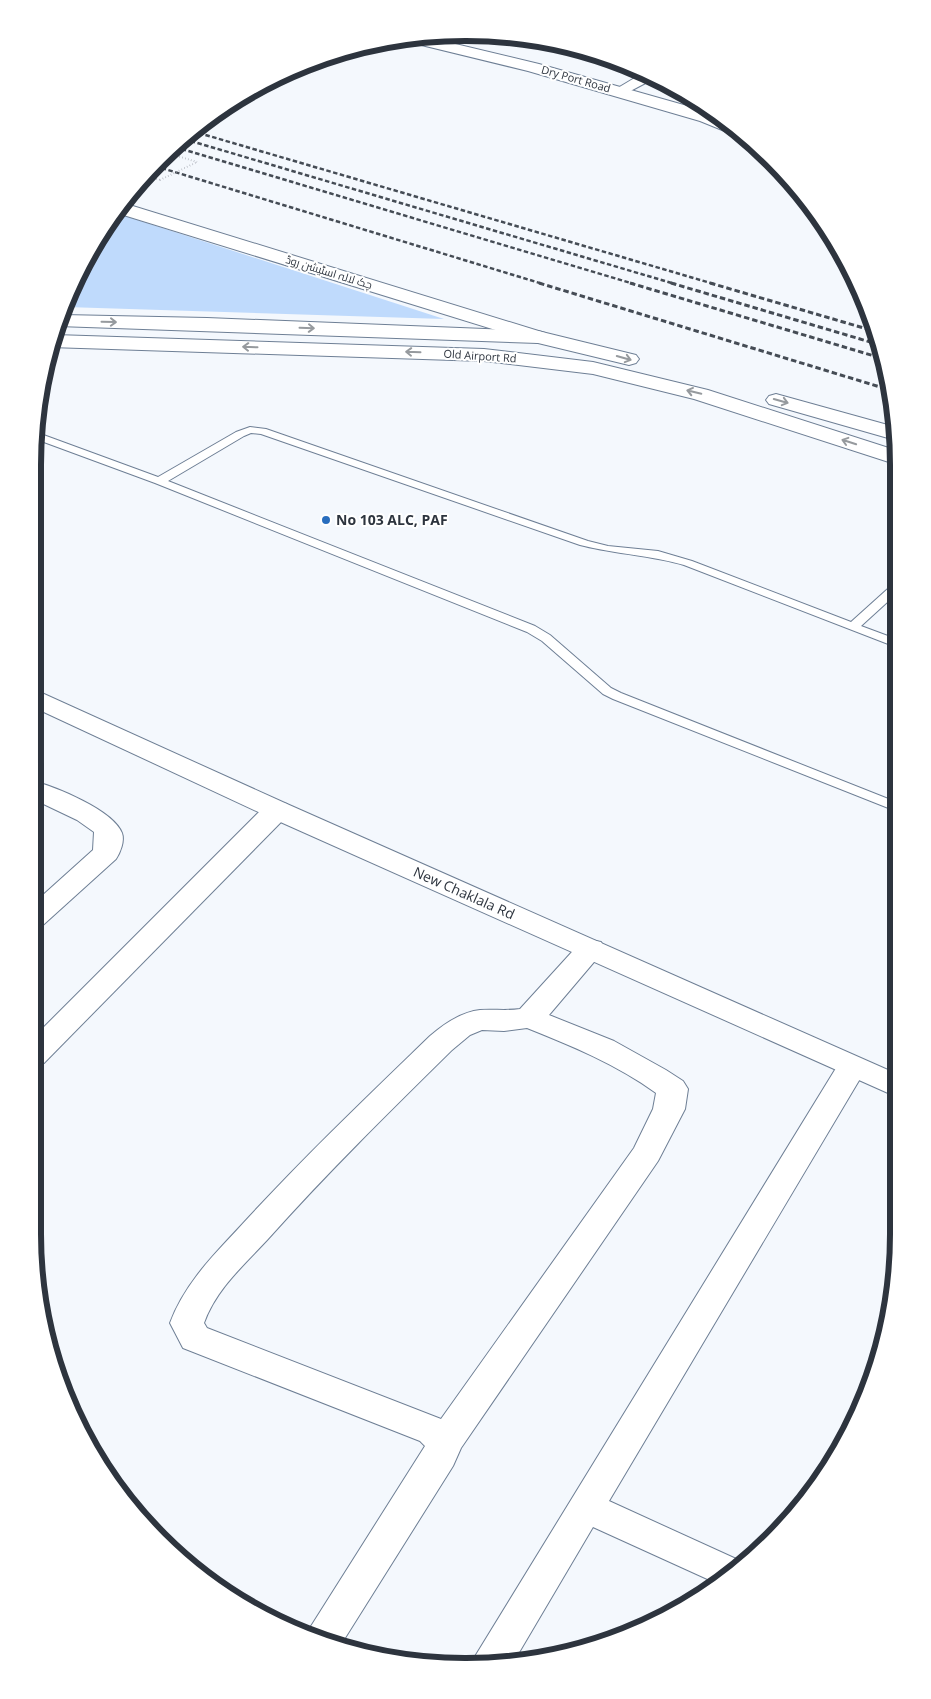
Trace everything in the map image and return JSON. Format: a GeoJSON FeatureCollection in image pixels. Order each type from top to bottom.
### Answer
{"type":"FeatureCollection","features":[{"type":"Feature","properties":{"kind":"street","name":"Dry Port Road"},"geometry":{"type":"LineString","coordinates":[[431,43],[533,67],[708,118]]}},
{"type":"Feature","properties":{"kind":"street"},"geometry":{"type":"LineString","coordinates":[[619,92],[642,80]]}},
{"type":"Feature","properties":{"kind":"street","name":"چک لالہ اسٹیشن روڈ"},"geometry":{"type":"LineString","coordinates":[[127,210],[538,337]]}},
{"type":"Feature","properties":{"kind":"street","name":"Old Airport Rd"},"geometry":{"type":"LineString","coordinates":[[67,321],[538,337],[594,359],[890,455]]}},
{"type":"Feature","properties":{"kind":"street"},"geometry":{"type":"LineString","coordinates":[[446,353],[481,351],[489,349],[496,344],[488,338],[466,334]]}},
{"type":"Feature","properties":{"kind":"street","name":"Old Airport Rd"},"geometry":{"type":"LineString","coordinates":[[60,341],[594,359],[888,432]]}},
{"type":"Feature","properties":{"kind":"street","name":"New Chaklala Rd"},"geometry":{"type":"LineString","coordinates":[[41,701],[277,810],[890,1083]]}},
{"type":"Feature","properties":{"kind":"street"},"geometry":{"type":"LineString","coordinates":[[41,793],[98,821],[108,831],[108,842],[106,852],[41,912]]}},
{"type":"Feature","properties":{"kind":"street"},"geometry":{"type":"LineString","coordinates":[[41,1048],[277,810]]}},
{"type":"Feature","properties":{"kind":"street"},"geometry":{"type":"LineString","coordinates":[[529,1018],[591,949]]}},
{"type":"Feature","properties":{"kind":"street"},"geometry":{"type":"LineString","coordinates":[[327,1634],[440,1456],[444,1443],[647,1153],[669,1108],[672,1089],[649,1072],[604,1048],[529,1018],[504,1021],[479,1020],[459,1028],[441,1043],[302,1179],[215,1276],[191,1308],[187,1323],[195,1338],[433,1431],[444,1443]]}},
{"type":"Feature","properties":{"kind":"street"},"geometry":{"type":"LineString","coordinates":[[495,1657],[852,1067]]}},
{"type":"Feature","properties":{"kind":"street"},"geometry":{"type":"LineString","coordinates":[[586,1507],[725,1570]]}},
{"type":"Feature","properties":{"kind":"lane"},"geometry":{"type":"LineString","coordinates":[[159,481],[240,434],[250,430],[262,431],[584,543],[608,549],[658,554],[688,563],[890,641]]}},
{"type":"Feature","properties":{"kind":"lane"},"geometry":{"type":"LineString","coordinates":[[42,438],[159,481],[531,629],[546,638],[607,691],[617,696],[890,805]]}},
{"type":"Feature","properties":{"kind":"lane"},"geometry":{"type":"LineString","coordinates":[[853,628],[890,597]]}},
{"type":"Feature","properties":{"kind":"path"},"geometry":{"type":"LineString","coordinates":[[154,178],[160,180],[197,162],[176,156]]}},
{"type":"Feature","properties":{"kind":"shaded area"},"geometry":{"type":"Polygon","coordinates":[[[123,215],[444,319],[72,307],[98,253],[123,215]]]}},
{"type":"Feature","properties":{"kind":"railway"},"geometry":{"type":"LineString","coordinates":[[201,134],[714,284]]}},
{"type":"Feature","properties":{"kind":"railway"},"geometry":{"type":"LineString","coordinates":[[192,141],[675,284]]}},
{"type":"Feature","properties":{"kind":"railway"},"geometry":{"type":"LineString","coordinates":[[183,149],[634,284]]}},
{"type":"Feature","properties":{"kind":"railway"},"geometry":{"type":"LineString","coordinates":[[164,169],[543,284]]}},
{"type":"Feature","properties":{"kind":"railway"},"geometry":{"type":"LineString","coordinates":[[539,283],[883,388]]}},
{"type":"Feature","properties":{"kind":"railway"},"geometry":{"type":"LineString","coordinates":[[630,283],[875,356]]}},
{"type":"Feature","properties":{"kind":"railway"},"geometry":{"type":"LineString","coordinates":[[671,283],[871,342]]}},
{"type":"Feature","properties":{"kind":"railway"},"geometry":{"type":"LineString","coordinates":[[710,283],[867,329]]}},
{"type":"Feature","properties":{"kind":"place","name":"No 103 ALC, PAF"},"geometry":{"type":"Point","coordinates":[326,520]}}]}
